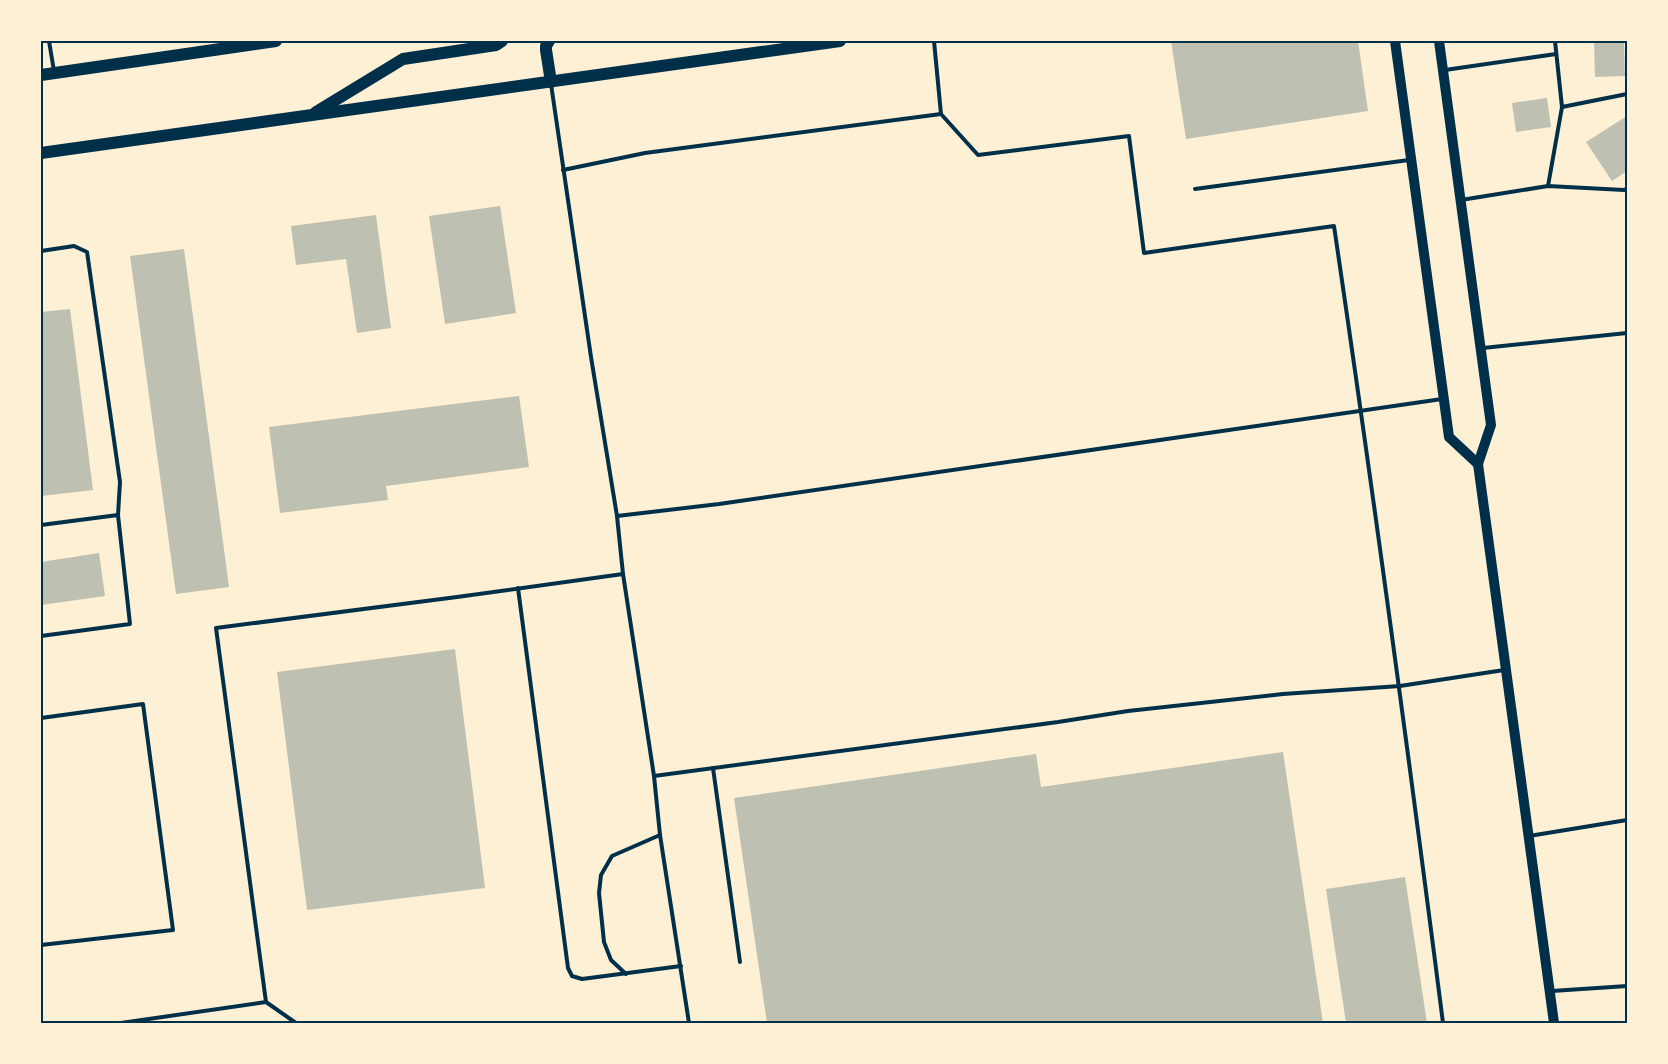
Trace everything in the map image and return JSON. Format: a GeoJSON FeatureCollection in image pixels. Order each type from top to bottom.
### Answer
{"type":"FeatureCollection","features":[{"type":"Feature","properties":{"kind":"main road"},"geometry":{"type":"LineString","coordinates":[[312,115],[402,59],[496,45],[502,41]]}},
{"type":"Feature","properties":{"kind":"main road"},"geometry":{"type":"LineString","coordinates":[[549,41],[546,50],[551,82]]}},
{"type":"Feature","properties":{"kind":"main road"},"geometry":{"type":"LineString","coordinates":[[41,153],[840,41]]}},
{"type":"Feature","properties":{"kind":"main road"},"geometry":{"type":"LineString","coordinates":[[1395,41],[1449,437],[1478,464]]}},
{"type":"Feature","properties":{"kind":"main road"},"geometry":{"type":"LineString","coordinates":[[1439,41],[1491,426],[1478,464],[1554,1023]]}},
{"type":"Feature","properties":{"kind":"main road"},"geometry":{"type":"LineString","coordinates":[[48,74],[269,42]]}},
{"type":"Feature","properties":{"kind":"lane"},"geometry":{"type":"LineString","coordinates":[[48,74],[49,41]]}},
{"type":"Feature","properties":{"kind":"lane"},"geometry":{"type":"LineString","coordinates":[[934,41],[941,114],[978,155],[1129,136],[1144,253],[1334,226],[1362,410],[1400,686],[1443,1023]]}},
{"type":"Feature","properties":{"kind":"lane"},"geometry":{"type":"LineString","coordinates":[[1548,186],[1562,107],[1555,41]]}},
{"type":"Feature","properties":{"kind":"lane"},"geometry":{"type":"LineString","coordinates":[[1443,71],[1556,54]]}},
{"type":"Feature","properties":{"kind":"lane"},"geometry":{"type":"LineString","coordinates":[[551,82],[689,1023]]}},
{"type":"Feature","properties":{"kind":"lane"},"geometry":{"type":"LineString","coordinates":[[1562,107],[1627,94]]}},
{"type":"Feature","properties":{"kind":"lane"},"geometry":{"type":"LineString","coordinates":[[563,170],[645,153],[941,114]]}},
{"type":"Feature","properties":{"kind":"lane"},"geometry":{"type":"LineString","coordinates":[[1195,189],[1411,160]]}},
{"type":"Feature","properties":{"kind":"lane"},"geometry":{"type":"LineString","coordinates":[[1461,200],[1548,186],[1627,189]]}},
{"type":"Feature","properties":{"kind":"lane"},"geometry":{"type":"LineString","coordinates":[[41,251],[74,246],[88,252],[120,482],[118,515],[130,624],[41,636]]}},
{"type":"Feature","properties":{"kind":"lane"},"geometry":{"type":"LineString","coordinates":[[1480,348],[1627,334]]}},
{"type":"Feature","properties":{"kind":"lane"},"geometry":{"type":"LineString","coordinates":[[616,516],[719,504],[1444,398]]}},
{"type":"Feature","properties":{"kind":"lane"},"geometry":{"type":"LineString","coordinates":[[41,525],[118,515]]}},
{"type":"Feature","properties":{"kind":"lane"},"geometry":{"type":"LineString","coordinates":[[266,1002],[216,628],[623,574]]}},
{"type":"Feature","properties":{"kind":"lane"},"geometry":{"type":"LineString","coordinates":[[518,588],[568,968],[572,976],[582,979],[681,966]]}},
{"type":"Feature","properties":{"kind":"lane"},"geometry":{"type":"LineString","coordinates":[[654,776],[1206,702],[1283,694],[1400,686],[1506,670]]}},
{"type":"Feature","properties":{"kind":"lane"},"geometry":{"type":"LineString","coordinates":[[41,718],[143,704],[173,930],[41,945]]}},
{"type":"Feature","properties":{"kind":"lane"},"geometry":{"type":"LineString","coordinates":[[713,768],[740,962]]}},
{"type":"Feature","properties":{"kind":"lane"},"geometry":{"type":"LineString","coordinates":[[1529,836],[1627,820]]}},
{"type":"Feature","properties":{"kind":"lane"},"geometry":{"type":"LineString","coordinates":[[626,974],[611,960],[604,942],[599,894],[600,875],[612,856],[660,835]]}},
{"type":"Feature","properties":{"kind":"lane"},"geometry":{"type":"LineString","coordinates":[[1550,991],[1627,986]]}},
{"type":"Feature","properties":{"kind":"lane"},"geometry":{"type":"LineString","coordinates":[[120,1023],[266,1002],[296,1023]]}},
{"type":"Feature","properties":{"kind":"building"},"geometry":{"type":"Polygon","coordinates":[[[1171,41],[1358,41],[1368,111],[1186,139],[1171,41]]]}},
{"type":"Feature","properties":{"kind":"building"},"geometry":{"type":"Polygon","coordinates":[[[1594,41],[1624,41],[1625,76],[1595,77],[1594,41]]]}},
{"type":"Feature","properties":{"kind":"building"},"geometry":{"type":"Polygon","coordinates":[[[1547,98],[1551,127],[1516,132],[1512,103],[1547,98]]]}},
{"type":"Feature","properties":{"kind":"building"},"geometry":{"type":"Polygon","coordinates":[[[1627,116],[1627,171],[1612,181],[1586,142],[1627,116]]]}},
{"type":"Feature","properties":{"kind":"building"},"geometry":{"type":"Polygon","coordinates":[[[500,206],[516,313],[445,324],[429,216],[500,206]]]}},
{"type":"Feature","properties":{"kind":"building"},"geometry":{"type":"Polygon","coordinates":[[[376,215],[391,328],[357,333],[346,259],[296,265],[291,226],[376,215]]]}},
{"type":"Feature","properties":{"kind":"building"},"geometry":{"type":"Polygon","coordinates":[[[184,249],[229,587],[176,594],[130,256],[184,249]]]}},
{"type":"Feature","properties":{"kind":"building"},"geometry":{"type":"Polygon","coordinates":[[[70,309],[93,490],[41,496],[41,312],[70,309]]]}},
{"type":"Feature","properties":{"kind":"building"},"geometry":{"type":"Polygon","coordinates":[[[519,396],[529,467],[386,486],[388,500],[280,513],[269,427],[519,396]]]}},
{"type":"Feature","properties":{"kind":"building"},"geometry":{"type":"Polygon","coordinates":[[[99,553],[105,596],[41,605],[41,562],[99,553]]]}},
{"type":"Feature","properties":{"kind":"building"},"geometry":{"type":"Polygon","coordinates":[[[455,649],[485,888],[307,910],[277,672],[455,649]]]}},
{"type":"Feature","properties":{"kind":"building"},"geometry":{"type":"Polygon","coordinates":[[[1283,752],[1323,1023],[767,1023],[734,798],[1036,754],[1041,787],[1283,752]]]}},
{"type":"Feature","properties":{"kind":"building"},"geometry":{"type":"Polygon","coordinates":[[[1405,877],[1427,1023],[1346,1023],[1326,889],[1405,877]]]}}]}
